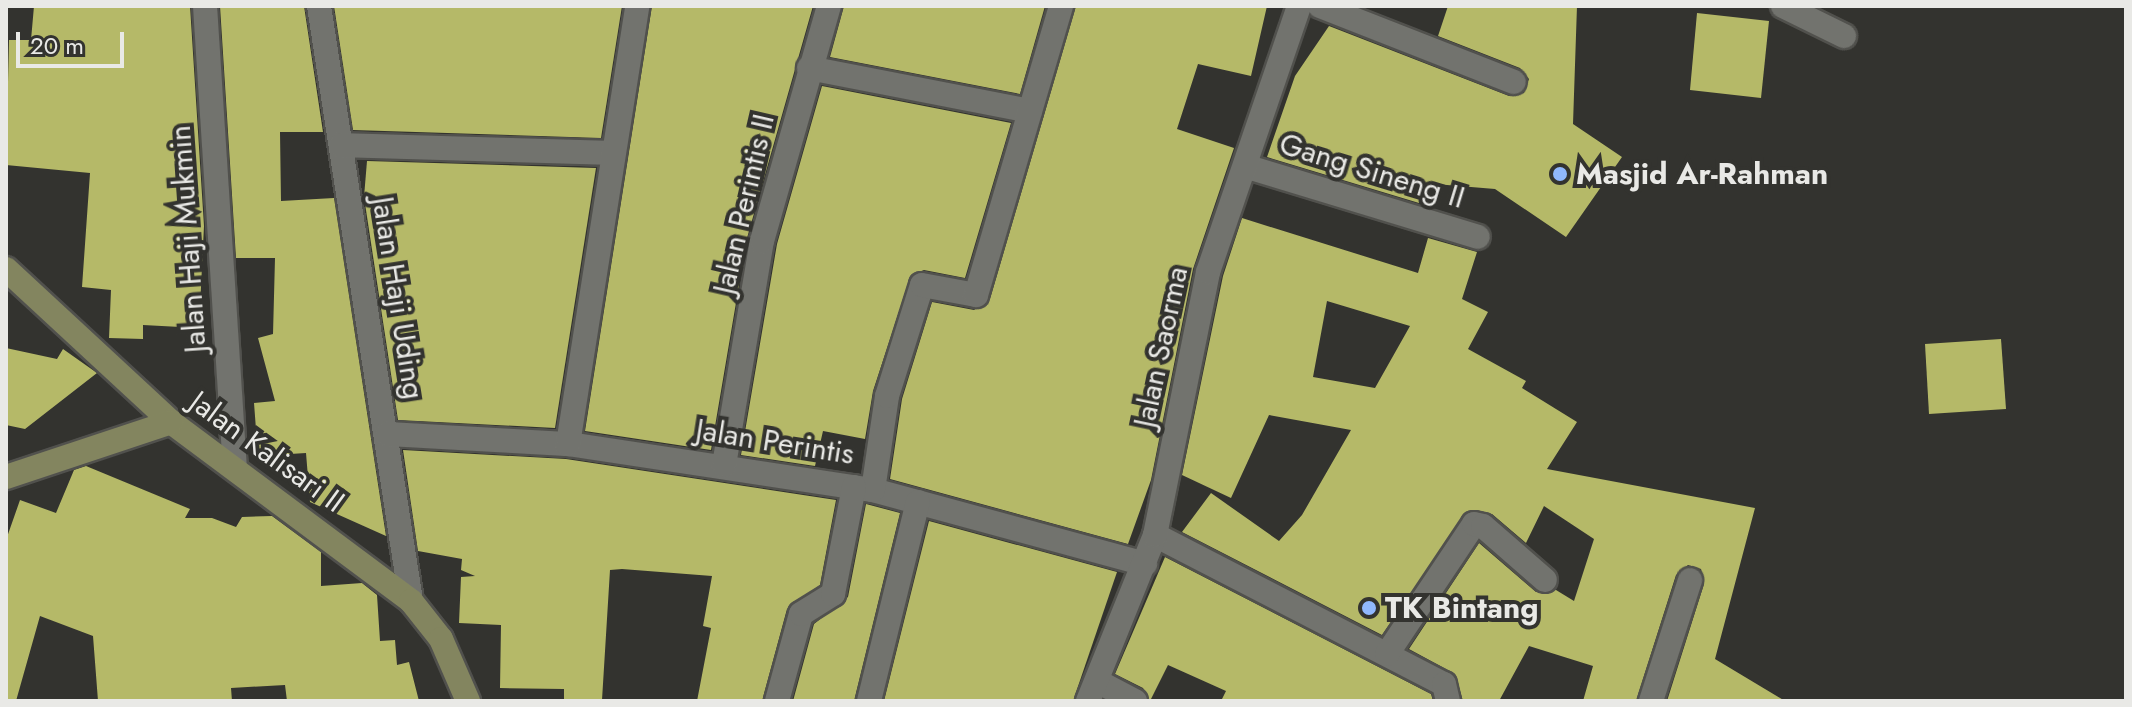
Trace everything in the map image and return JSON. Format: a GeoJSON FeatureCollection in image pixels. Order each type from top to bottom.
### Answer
{"type":"FeatureCollection","features":[{"type":"Feature","properties":{"kind":"street","name":"Jalan Haji Mukmin"},"geometry":{"type":"LineString","coordinates":[[205,6],[235,468]]}},
{"type":"Feature","properties":{"kind":"street","name":"Jalan Haji Uding"},"geometry":{"type":"LineString","coordinates":[[319,6],[411,601]]}},
{"type":"Feature","properties":{"kind":"street"},"geometry":{"type":"LineString","coordinates":[[568,444],[581,340],[605,239],[611,153],[637,6]]}},
{"type":"Feature","properties":{"kind":"street","name":"Jalan Perintis II"},"geometry":{"type":"LineString","coordinates":[[724,465],[762,241],[829,6]]}},
{"type":"Feature","properties":{"kind":"street"},"geometry":{"type":"LineString","coordinates":[[777,701],[801,614],[833,594],[887,396],[922,285],[976,295],[1061,6]]}},
{"type":"Feature","properties":{"kind":"street","name":"Jalan Saorma"},"geometry":{"type":"LineString","coordinates":[[1093,691],[1155,535],[1208,272],[1248,167],[1299,6]]}},
{"type":"Feature","properties":{"kind":"street"},"geometry":{"type":"LineString","coordinates":[[1320,6],[1514,82]]}},
{"type":"Feature","properties":{"kind":"street"},"geometry":{"type":"LineString","coordinates":[[1783,6],[1844,36]]}},
{"type":"Feature","properties":{"kind":"street"},"geometry":{"type":"LineString","coordinates":[[809,68],[1030,111]]}},
{"type":"Feature","properties":{"kind":"street"},"geometry":{"type":"LineString","coordinates":[[341,145],[611,153]]}},
{"type":"Feature","properties":{"kind":"street","name":"Gang Sineng II"},"geometry":{"type":"LineString","coordinates":[[1248,167],[1478,237]]}},
{"type":"Feature","properties":{"kind":"street","name":"Jalan Kalisari II"},"geometry":{"type":"LineString","coordinates":[[6,269],[171,422],[411,601],[441,639],[468,701]]}},
{"type":"Feature","properties":{"kind":"street"},"geometry":{"type":"LineString","coordinates":[[6,477],[171,422]]}},
{"type":"Feature","properties":{"kind":"street","name":"Jalan Perintis"},"geometry":{"type":"LineString","coordinates":[[387,434],[568,444],[724,465],[864,489],[1145,564]]}},
{"type":"Feature","properties":{"kind":"street"},"geometry":{"type":"LineString","coordinates":[[869,701],[918,502]]}},
{"type":"Feature","properties":{"kind":"street"},"geometry":{"type":"LineString","coordinates":[[1387,654],[1474,524],[1483,526],[1545,580]]}},
{"type":"Feature","properties":{"kind":"street"},"geometry":{"type":"LineString","coordinates":[[1155,535],[1444,684],[1448,701]]}},
{"type":"Feature","properties":{"kind":"street"},"geometry":{"type":"LineString","coordinates":[[1651,701],[1690,580]]}},
{"type":"Feature","properties":{"kind":"street"},"geometry":{"type":"LineString","coordinates":[[1093,691],[1135,701]]}},
{"type":"Feature","properties":{"kind":"building"},"geometry":{"type":"Polygon","coordinates":[[[34,6],[190,6],[204,226],[199,328],[143,325],[143,339],[109,338],[111,290],[82,287],[90,173],[6,165],[9,40],[31,40],[34,6]]]}},
{"type":"Feature","properties":{"kind":"building"},"geometry":{"type":"Polygon","coordinates":[[[220,6],[304,6],[323,132],[280,132],[281,201],[334,198],[386,536],[310,502],[306,453],[258,456],[254,403],[275,401],[258,338],[273,334],[275,258],[236,258],[220,6]]]}},
{"type":"Feature","properties":{"kind":"building"},"geometry":{"type":"Polygon","coordinates":[[[334,6],[622,6],[601,138],[353,130],[334,6]]]}},
{"type":"Feature","properties":{"kind":"building"},"geometry":{"type":"Polygon","coordinates":[[[652,6],[813,6],[747,238],[711,450],[585,431],[652,6]]]}},
{"type":"Feature","properties":{"kind":"building"},"geometry":{"type":"Polygon","coordinates":[[[844,6],[1045,6],[1020,94],[830,57],[844,6]]]}},
{"type":"Feature","properties":{"kind":"building"},"geometry":{"type":"Polygon","coordinates":[[[1076,6],[1267,6],[1251,76],[1198,64],[1177,129],[1234,148],[1193,269],[1151,480],[1128,544],[890,479],[902,399],[932,302],[974,310],[990,299],[1076,6]]]}},
{"type":"Feature","properties":{"kind":"building"},"geometry":{"type":"Polygon","coordinates":[[[1448,6],[1577,6],[1573,124],[1622,157],[1566,237],[1495,189],[1423,183],[1419,203],[1267,157],[1295,76],[1329,26],[1509,96],[1524,93],[1529,79],[1520,68],[1438,36],[1448,6]]]}},
{"type":"Feature","properties":{"kind":"building"},"geometry":{"type":"Polygon","coordinates":[[[1697,13],[1769,21],[1761,98],[1690,90],[1697,13]]]}},
{"type":"Feature","properties":{"kind":"building"},"geometry":{"type":"Polygon","coordinates":[[[822,86],[1011,123],[965,278],[924,270],[911,275],[873,391],[865,439],[823,431],[815,466],[741,455],[777,244],[822,86]]]}},
{"type":"Feature","properties":{"kind":"building"},"geometry":{"type":"Polygon","coordinates":[[[367,161],[596,168],[555,428],[398,420],[364,197],[367,161]]]}},
{"type":"Feature","properties":{"kind":"building"},"geometry":{"type":"Polygon","coordinates":[[[1242,218],[1418,273],[1428,238],[1477,252],[1462,299],[1488,312],[1468,349],[1526,381],[1522,388],[1577,422],[1547,469],[1755,508],[1715,659],[1785,701],[1667,701],[1704,584],[1701,569],[1688,565],[1676,575],[1636,701],[1583,701],[1593,666],[1529,646],[1499,701],[1463,701],[1455,674],[1409,649],[1479,543],[1536,592],[1556,590],[1574,601],[1594,539],[1544,506],[1526,543],[1492,514],[1468,511],[1382,635],[1182,532],[1211,493],[1279,541],[1302,515],[1351,430],[1269,415],[1231,498],[1182,475],[1223,276],[1242,218]],[[1327,301],[1313,377],[1375,388],[1410,326],[1327,301]]]}},
{"type":"Feature","properties":{"kind":"building"},"geometry":{"type":"Polygon","coordinates":[[[2001,339],[2006,409],[1929,414],[1925,344],[2001,339]]]}},
{"type":"Feature","properties":{"kind":"building"},"geometry":{"type":"Polygon","coordinates":[[[6,348],[57,359],[63,349],[97,373],[25,429],[6,425],[6,348]]]}},
{"type":"Feature","properties":{"kind":"building"},"geometry":{"type":"Polygon","coordinates":[[[403,450],[566,459],[836,500],[820,585],[787,609],[762,701],[697,701],[711,628],[703,626],[712,576],[622,569],[610,570],[602,700],[564,699],[564,689],[500,688],[501,625],[459,623],[461,577],[475,576],[461,570],[462,559],[418,551],[403,450]]]}},
{"type":"Feature","properties":{"kind":"building"},"geometry":{"type":"Polygon","coordinates":[[[86,466],[190,509],[185,518],[212,518],[236,527],[242,517],[272,516],[321,552],[321,586],[362,583],[377,595],[380,641],[395,640],[397,665],[409,662],[419,701],[287,701],[285,685],[231,688],[232,701],[98,701],[93,636],[40,616],[16,701],[6,701],[6,540],[20,500],[56,513],[74,470],[86,466]]]}},
{"type":"Feature","properties":{"kind":"building"},"geometry":{"type":"Polygon","coordinates":[[[866,504],[900,513],[854,701],[793,701],[814,624],[848,597],[866,504]]]}},
{"type":"Feature","properties":{"kind":"building"},"geometry":{"type":"Polygon","coordinates":[[[929,521],[1117,572],[1073,701],[884,701],[929,521]]]}},
{"type":"Feature","properties":{"kind":"building"},"geometry":{"type":"Polygon","coordinates":[[[1165,557],[1431,694],[1433,701],[1221,701],[1226,691],[1168,665],[1150,701],[1143,688],[1115,674],[1165,557]]]}},
{"type":"Feature","properties":{"kind":"place","name":"Masjid Ar-Rahman"},"geometry":{"type":"Point","coordinates":[1560,174]}},
{"type":"Feature","properties":{"kind":"place","name":"TK Bintang"},"geometry":{"type":"Point","coordinates":[1369,608]}}]}
